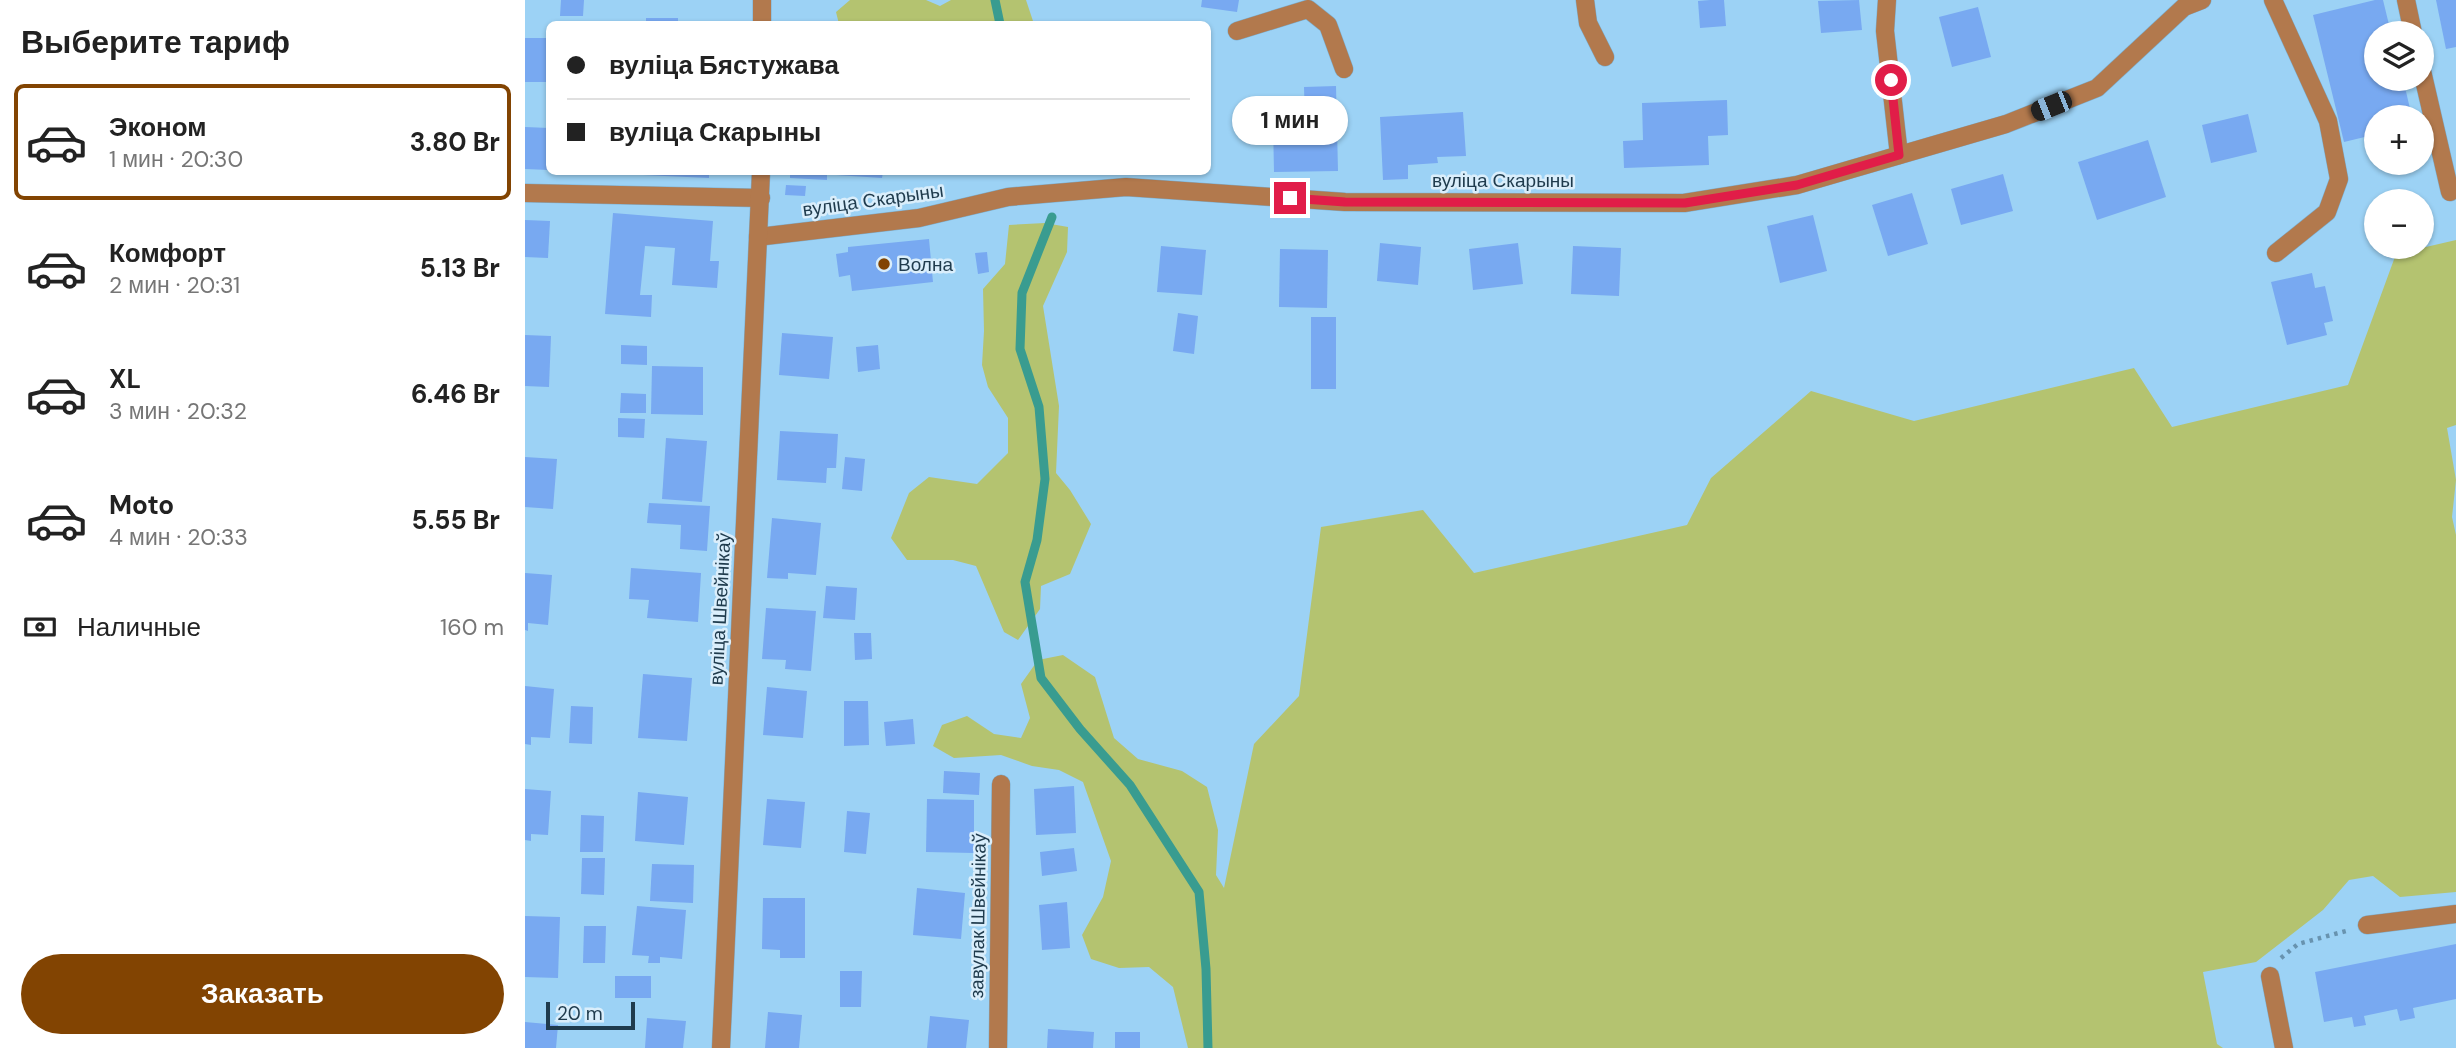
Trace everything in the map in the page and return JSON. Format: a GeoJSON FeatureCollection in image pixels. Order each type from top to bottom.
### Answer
{"type":"FeatureCollection","features":[{"type":"Feature","properties":{"kind":"street"},"geometry":{"type":"LineString","coordinates":[[762,0],[762,21]]}},
{"type":"Feature","properties":{"kind":"street"},"geometry":{"type":"LineString","coordinates":[[1585,0],[1588,23],[1605,57]]}},
{"type":"Feature","properties":{"kind":"street"},"geometry":{"type":"LineString","coordinates":[[1887,0],[1885,31],[1899,155]]}},
{"type":"Feature","properties":{"kind":"street","name":"вуліца Скарыны"},"geometry":{"type":"LineString","coordinates":[[758,237],[919,218],[1008,197],[1126,187],[1345,202],[1685,203],[1797,185],[2005,124],[2097,88],[2184,7],[2202,0]]}},
{"type":"Feature","properties":{"kind":"street"},"geometry":{"type":"LineString","coordinates":[[2273,0],[2328,121],[2339,179],[2327,212],[2276,253]]}},
{"type":"Feature","properties":{"kind":"street"},"geometry":{"type":"LineString","coordinates":[[2406,0],[2410,21]]}},
{"type":"Feature","properties":{"kind":"street"},"geometry":{"type":"LineString","coordinates":[[1237,31],[1308,5],[1328,25],[1344,69]]}},
{"type":"Feature","properties":{"kind":"street"},"geometry":{"type":"LineString","coordinates":[[2427,91],[2450,192]]}},
{"type":"Feature","properties":{"kind":"street","name":"вуліца Швейнікаў"},"geometry":{"type":"LineString","coordinates":[[721,1048],[761,175]]}},
{"type":"Feature","properties":{"kind":"street"},"geometry":{"type":"LineString","coordinates":[[525,193],[761,198]]}},
{"type":"Feature","properties":{"kind":"street","name":"завулак Швейнікаў"},"geometry":{"type":"LineString","coordinates":[[997,1048],[1000,784]]}},
{"type":"Feature","properties":{"kind":"street"},"geometry":{"type":"LineString","coordinates":[[2367,925],[2456,914]]}},
{"type":"Feature","properties":{"kind":"street"},"geometry":{"type":"LineString","coordinates":[[2270,976],[2284,1048]]}},
{"type":"Feature","properties":{"kind":"path"},"geometry":{"type":"LineString","coordinates":[[2270,976],[2279,959],[2298,944],[2367,925]]}},
{"type":"Feature","properties":{"kind":"green space"},"geometry":{"type":"Polygon","coordinates":[[[850,0],[926,0],[940,6],[951,0],[1026,0],[1033,21],[838,21],[836,12],[850,0]]]}},
{"type":"Feature","properties":{"kind":"green space"},"geometry":{"type":"Polygon","coordinates":[[[1045,223],[1068,227],[1067,252],[1043,306],[1059,406],[1056,473],[1091,524],[1070,574],[1041,586],[1040,609],[1018,640],[1004,632],[976,566],[953,560],[907,560],[891,538],[909,493],[929,477],[977,484],[1008,453],[1008,418],[988,387],[982,365],[983,289],[1005,264],[1009,225],[1045,223]]]}},
{"type":"Feature","properties":{"kind":"green space"},"geometry":{"type":"Polygon","coordinates":[[[2456,240],[2456,425],[2447,428],[2456,480],[2452,517],[2456,535],[2456,892],[2400,897],[2373,876],[2349,880],[2323,910],[2256,962],[2203,972],[2217,1044],[2223,1048],[1188,1048],[1173,987],[1149,967],[1119,968],[1091,959],[1082,935],[1103,897],[1111,861],[1083,782],[1059,770],[1032,766],[1001,755],[954,758],[933,746],[942,725],[967,716],[994,734],[1021,738],[1030,718],[1021,684],[1038,660],[1063,655],[1095,677],[1114,738],[1138,759],[1182,771],[1207,787],[1218,830],[1216,875],[1224,888],[1254,744],[1299,696],[1321,527],[1423,510],[1474,573],[1687,525],[1711,478],[1811,391],[1914,421],[2134,368],[2172,427],[2348,385],[2394,259],[2434,259],[2434,245],[2456,240]]]}},
{"type":"Feature","properties":{"kind":"building"},"geometry":{"type":"Polygon","coordinates":[[[561,0],[584,0],[583,16],[560,16],[561,0]]]}},
{"type":"Feature","properties":{"kind":"building"},"geometry":{"type":"Polygon","coordinates":[[[1202,0],[1239,0],[1237,12],[1201,7],[1202,0]]]}},
{"type":"Feature","properties":{"kind":"building"},"geometry":{"type":"Polygon","coordinates":[[[1724,0],[1726,26],[1700,28],[1698,1],[1724,0]]]}},
{"type":"Feature","properties":{"kind":"building"},"geometry":{"type":"Polygon","coordinates":[[[1859,0],[1862,30],[1821,33],[1818,1],[1859,0]]]}},
{"type":"Feature","properties":{"kind":"building"},"geometry":{"type":"Polygon","coordinates":[[[2383,0],[2388,21],[2364,21],[2364,91],[2406,91],[2409,105],[2364,105],[2364,137],[2344,142],[2313,15],[2383,0]]]}},
{"type":"Feature","properties":{"kind":"building"},"geometry":{"type":"Polygon","coordinates":[[[2436,0],[2456,0],[2456,47],[2446,49],[2436,0]]]}},
{"type":"Feature","properties":{"kind":"building"},"geometry":{"type":"Polygon","coordinates":[[[1978,7],[1991,57],[1952,67],[1939,17],[1978,7]]]}},
{"type":"Feature","properties":{"kind":"building"},"geometry":{"type":"Polygon","coordinates":[[[646,18],[678,18],[678,21],[646,21],[646,18]]]}},
{"type":"Feature","properties":{"kind":"building"},"geometry":{"type":"Polygon","coordinates":[[[525,38],[546,38],[546,82],[525,82],[525,38]]]}},
{"type":"Feature","properties":{"kind":"building"},"geometry":{"type":"Polygon","coordinates":[[[1336,86],[1338,171],[1274,172],[1273,122],[1305,121],[1304,87],[1336,86]]]}},
{"type":"Feature","properties":{"kind":"building"},"geometry":{"type":"Polygon","coordinates":[[[1727,100],[1728,135],[1708,136],[1709,165],[1624,168],[1623,141],[1643,140],[1642,103],[1727,100]]]}},
{"type":"Feature","properties":{"kind":"building"},"geometry":{"type":"Polygon","coordinates":[[[1463,112],[1466,156],[1437,157],[1438,163],[1408,165],[1408,179],[1383,180],[1380,117],[1463,112]]]}},
{"type":"Feature","properties":{"kind":"building"},"geometry":{"type":"Polygon","coordinates":[[[2248,114],[2257,152],[2211,163],[2202,125],[2248,114]]]}},
{"type":"Feature","properties":{"kind":"building"},"geometry":{"type":"Polygon","coordinates":[[[525,127],[546,128],[546,170],[525,169],[525,127]]]}},
{"type":"Feature","properties":{"kind":"building"},"geometry":{"type":"Polygon","coordinates":[[[2148,140],[2166,197],[2097,220],[2078,162],[2148,140]]]}},
{"type":"Feature","properties":{"kind":"building"},"geometry":{"type":"Polygon","coordinates":[[[2003,174],[2013,211],[1961,225],[1951,189],[2003,174]]]}},
{"type":"Feature","properties":{"kind":"building"},"geometry":{"type":"Polygon","coordinates":[[[643,175],[709,175],[709,178],[643,175]]]}},
{"type":"Feature","properties":{"kind":"building"},"geometry":{"type":"Polygon","coordinates":[[[790,175],[827,175],[827,180],[790,178],[790,175]]]}},
{"type":"Feature","properties":{"kind":"building"},"geometry":{"type":"Polygon","coordinates":[[[836,175],[882,175],[882,178],[836,175]]]}},
{"type":"Feature","properties":{"kind":"building"},"geometry":{"type":"Polygon","coordinates":[[[786,185],[806,186],[805,196],[785,195],[786,185]]]}},
{"type":"Feature","properties":{"kind":"building"},"geometry":{"type":"Polygon","coordinates":[[[1912,193],[1928,244],[1888,256],[1872,205],[1912,193]]]}},
{"type":"Feature","properties":{"kind":"building"},"geometry":{"type":"Polygon","coordinates":[[[613,213],[713,221],[710,261],[719,261],[717,288],[672,285],[675,248],[645,246],[640,295],[652,295],[651,317],[605,314],[613,213]]]}},
{"type":"Feature","properties":{"kind":"building"},"geometry":{"type":"Polygon","coordinates":[[[1813,215],[1827,271],[1780,283],[1767,226],[1813,215]]]}},
{"type":"Feature","properties":{"kind":"building"},"geometry":{"type":"Polygon","coordinates":[[[525,220],[550,221],[548,258],[525,257],[525,220]]]}},
{"type":"Feature","properties":{"kind":"building","name":"Волна"},"geometry":{"type":"Polygon","coordinates":[[[929,239],[933,282],[852,291],[850,275],[839,277],[836,254],[848,252],[848,247],[929,239]]]}},
{"type":"Feature","properties":{"kind":"building"},"geometry":{"type":"Polygon","coordinates":[[[1380,243],[1421,247],[1418,285],[1377,281],[1380,243]]]}},
{"type":"Feature","properties":{"kind":"building"},"geometry":{"type":"Polygon","coordinates":[[[1518,243],[1523,284],[1473,290],[1469,249],[1518,243]]]}},
{"type":"Feature","properties":{"kind":"building"},"geometry":{"type":"Polygon","coordinates":[[[1161,246],[1206,250],[1202,295],[1157,292],[1161,246]]]}},
{"type":"Feature","properties":{"kind":"building"},"geometry":{"type":"Polygon","coordinates":[[[1573,246],[1621,248],[1619,296],[1571,294],[1573,246]]]}},
{"type":"Feature","properties":{"kind":"building"},"geometry":{"type":"Polygon","coordinates":[[[1280,249],[1328,250],[1327,308],[1279,307],[1280,249]]]}},
{"type":"Feature","properties":{"kind":"building"},"geometry":{"type":"Polygon","coordinates":[[[987,252],[989,272],[978,274],[975,253],[987,252]]]}},
{"type":"Feature","properties":{"kind":"building"},"geometry":{"type":"Polygon","coordinates":[[[2312,273],[2315,288],[2325,286],[2333,321],[2324,323],[2327,335],[2287,345],[2271,282],[2312,273]]]}},
{"type":"Feature","properties":{"kind":"building"},"geometry":{"type":"Polygon","coordinates":[[[1178,313],[1198,316],[1194,354],[1173,351],[1178,313]]]}},
{"type":"Feature","properties":{"kind":"building"},"geometry":{"type":"Polygon","coordinates":[[[1311,317],[1336,317],[1336,389],[1311,389],[1311,317]]]}},
{"type":"Feature","properties":{"kind":"building"},"geometry":{"type":"Polygon","coordinates":[[[782,333],[833,337],[829,379],[779,375],[782,333]]]}},
{"type":"Feature","properties":{"kind":"building"},"geometry":{"type":"Polygon","coordinates":[[[525,335],[551,336],[549,387],[525,386],[525,335]]]}},
{"type":"Feature","properties":{"kind":"building"},"geometry":{"type":"Polygon","coordinates":[[[621,345],[647,346],[647,365],[621,364],[621,345]]]}},
{"type":"Feature","properties":{"kind":"building"},"geometry":{"type":"Polygon","coordinates":[[[878,345],[880,369],[858,372],[856,347],[878,345]]]}},
{"type":"Feature","properties":{"kind":"building"},"geometry":{"type":"Polygon","coordinates":[[[652,366],[703,367],[703,415],[651,414],[652,366]]]}},
{"type":"Feature","properties":{"kind":"building"},"geometry":{"type":"Polygon","coordinates":[[[621,393],[646,394],[646,413],[620,413],[621,393]]]}},
{"type":"Feature","properties":{"kind":"building"},"geometry":{"type":"Polygon","coordinates":[[[618,418],[645,419],[644,438],[618,437],[618,418]]]}},
{"type":"Feature","properties":{"kind":"building"},"geometry":{"type":"Polygon","coordinates":[[[780,431],[838,434],[836,468],[827,468],[826,483],[777,480],[780,431]]]}},
{"type":"Feature","properties":{"kind":"building"},"geometry":{"type":"Polygon","coordinates":[[[666,438],[707,441],[702,502],[662,499],[666,438]]]}},
{"type":"Feature","properties":{"kind":"building"},"geometry":{"type":"Polygon","coordinates":[[[525,457],[557,459],[553,509],[525,507],[525,457]]]}},
{"type":"Feature","properties":{"kind":"building"},"geometry":{"type":"Polygon","coordinates":[[[845,457],[865,459],[862,491],[842,489],[845,457]]]}},
{"type":"Feature","properties":{"kind":"building"},"geometry":{"type":"Polygon","coordinates":[[[649,503],[710,506],[707,551],[680,549],[681,525],[647,523],[649,503]]]}},
{"type":"Feature","properties":{"kind":"building"},"geometry":{"type":"Polygon","coordinates":[[[772,518],[821,523],[816,575],[788,573],[788,579],[767,578],[772,518]]]}},
{"type":"Feature","properties":{"kind":"building"},"geometry":{"type":"Polygon","coordinates":[[[631,568],[701,573],[698,622],[647,618],[649,600],[629,599],[631,568]]]}},
{"type":"Feature","properties":{"kind":"building"},"geometry":{"type":"Polygon","coordinates":[[[525,573],[552,575],[548,625],[528,623],[528,631],[525,630],[525,573]]]}},
{"type":"Feature","properties":{"kind":"building"},"geometry":{"type":"Polygon","coordinates":[[[826,586],[857,588],[855,620],[823,618],[826,586]]]}},
{"type":"Feature","properties":{"kind":"building"},"geometry":{"type":"Polygon","coordinates":[[[766,608],[816,611],[811,671],[785,669],[786,660],[762,659],[766,608]]]}},
{"type":"Feature","properties":{"kind":"building"},"geometry":{"type":"Polygon","coordinates":[[[854,633],[871,633],[872,659],[855,660],[854,633]]]}},
{"type":"Feature","properties":{"kind":"building"},"geometry":{"type":"Polygon","coordinates":[[[643,674],[692,678],[687,741],[638,738],[643,674]]]}},
{"type":"Feature","properties":{"kind":"building"},"geometry":{"type":"Polygon","coordinates":[[[525,686],[554,689],[550,738],[531,737],[531,745],[525,744],[525,686]]]}},
{"type":"Feature","properties":{"kind":"building"},"geometry":{"type":"Polygon","coordinates":[[[767,687],[807,691],[803,738],[763,735],[767,687]]]}},
{"type":"Feature","properties":{"kind":"building"},"geometry":{"type":"Polygon","coordinates":[[[844,701],[868,701],[869,745],[844,746],[844,701]]]}},
{"type":"Feature","properties":{"kind":"building"},"geometry":{"type":"Polygon","coordinates":[[[571,706],[593,707],[592,744],[569,743],[571,706]]]}},
{"type":"Feature","properties":{"kind":"building"},"geometry":{"type":"Polygon","coordinates":[[[913,719],[915,744],[886,746],[884,722],[913,719]]]}},
{"type":"Feature","properties":{"kind":"building"},"geometry":{"type":"Polygon","coordinates":[[[944,771],[980,773],[979,795],[943,793],[944,771]]]}},
{"type":"Feature","properties":{"kind":"building"},"geometry":{"type":"Polygon","coordinates":[[[1074,786],[1076,833],[1036,835],[1034,789],[1074,786]]]}},
{"type":"Feature","properties":{"kind":"building"},"geometry":{"type":"Polygon","coordinates":[[[525,789],[551,791],[548,835],[531,834],[531,841],[525,840],[525,789]]]}},
{"type":"Feature","properties":{"kind":"building"},"geometry":{"type":"Polygon","coordinates":[[[638,792],[688,797],[684,845],[635,841],[638,792]]]}},
{"type":"Feature","properties":{"kind":"building"},"geometry":{"type":"Polygon","coordinates":[[[767,799],[805,802],[801,848],[763,845],[767,799]]]}},
{"type":"Feature","properties":{"kind":"building"},"geometry":{"type":"Polygon","coordinates":[[[927,799],[974,800],[974,853],[926,852],[927,799]]]}},
{"type":"Feature","properties":{"kind":"building"},"geometry":{"type":"Polygon","coordinates":[[[847,811],[870,813],[866,854],[844,852],[847,811]]]}},
{"type":"Feature","properties":{"kind":"building"},"geometry":{"type":"Polygon","coordinates":[[[581,815],[604,816],[603,852],[580,852],[581,815]]]}},
{"type":"Feature","properties":{"kind":"building"},"geometry":{"type":"Polygon","coordinates":[[[1074,848],[1077,871],[1042,876],[1040,852],[1074,848]]]}},
{"type":"Feature","properties":{"kind":"building"},"geometry":{"type":"Polygon","coordinates":[[[582,858],[605,858],[604,895],[581,894],[582,858]]]}},
{"type":"Feature","properties":{"kind":"building"},"geometry":{"type":"Polygon","coordinates":[[[652,864],[694,865],[693,903],[650,901],[652,864]]]}},
{"type":"Feature","properties":{"kind":"building"},"geometry":{"type":"Polygon","coordinates":[[[917,888],[965,893],[961,939],[913,935],[917,888]]]}},
{"type":"Feature","properties":{"kind":"building"},"geometry":{"type":"Polygon","coordinates":[[[763,898],[805,898],[805,958],[780,958],[780,950],[762,949],[763,898]]]}},
{"type":"Feature","properties":{"kind":"building"},"geometry":{"type":"Polygon","coordinates":[[[1067,902],[1070,948],[1042,950],[1039,905],[1067,902]]]}},
{"type":"Feature","properties":{"kind":"building"},"geometry":{"type":"Polygon","coordinates":[[[637,906],[686,910],[682,959],[660,957],[660,963],[648,963],[649,956],[632,955],[637,906]]]}},
{"type":"Feature","properties":{"kind":"building"},"geometry":{"type":"Polygon","coordinates":[[[525,916],[560,917],[558,978],[525,977],[525,916]]]}},
{"type":"Feature","properties":{"kind":"building"},"geometry":{"type":"Polygon","coordinates":[[[584,926],[606,926],[605,963],[583,963],[584,926]]]}},
{"type":"Feature","properties":{"kind":"building"},"geometry":{"type":"Polygon","coordinates":[[[2456,944],[2456,999],[2413,1008],[2415,1018],[2400,1021],[2397,1009],[2364,1016],[2366,1025],[2354,1027],[2352,1017],[2324,1022],[2315,972],[2456,944]]]}},
{"type":"Feature","properties":{"kind":"building"},"geometry":{"type":"Polygon","coordinates":[[[840,971],[862,971],[861,1007],[840,1007],[840,971]]]}},
{"type":"Feature","properties":{"kind":"building"},"geometry":{"type":"Polygon","coordinates":[[[615,976],[651,976],[651,998],[615,998],[615,976]]]}},
{"type":"Feature","properties":{"kind":"building"},"geometry":{"type":"Polygon","coordinates":[[[768,1012],[802,1015],[799,1048],[765,1048],[768,1012]]]}},
{"type":"Feature","properties":{"kind":"building"},"geometry":{"type":"Polygon","coordinates":[[[930,1016],[969,1020],[966,1048],[927,1048],[930,1016]]]}},
{"type":"Feature","properties":{"kind":"building"},"geometry":{"type":"Polygon","coordinates":[[[647,1018],[686,1021],[683,1048],[645,1048],[647,1018]]]}},
{"type":"Feature","properties":{"kind":"building"},"geometry":{"type":"Polygon","coordinates":[[[525,1022],[558,1025],[556,1048],[525,1048],[525,1022]]]}},
{"type":"Feature","properties":{"kind":"building"},"geometry":{"type":"Polygon","coordinates":[[[1048,1029],[1094,1032],[1093,1048],[1047,1048],[1048,1029]]]}},
{"type":"Feature","properties":{"kind":"building"},"geometry":{"type":"Polygon","coordinates":[[[1115,1032],[1140,1032],[1140,1048],[1115,1048],[1115,1032]]]}},
{"type":"Feature","properties":{"kind":"waterway"},"geometry":{"type":"LineString","coordinates":[[995,0],[999,21]]}},
{"type":"Feature","properties":{"kind":"waterway"},"geometry":{"type":"LineString","coordinates":[[1052,217],[1022,293],[1020,349],[1039,407],[1045,479],[1037,540],[1025,582],[1041,678],[1080,729],[1130,785],[1199,892],[1206,969],[1208,1048]]}},
{"type":"Feature","properties":{"kind":"place","name":"Волна"},"geometry":{"type":"Point","coordinates":[884,264]}},
{"type":"Feature","properties":{"kind":"route"},"geometry":{"type":"LineString","coordinates":[[1290,198],[1345,202],[1685,203],[1797,185],[1899,155],[1891,80]]}}]}
